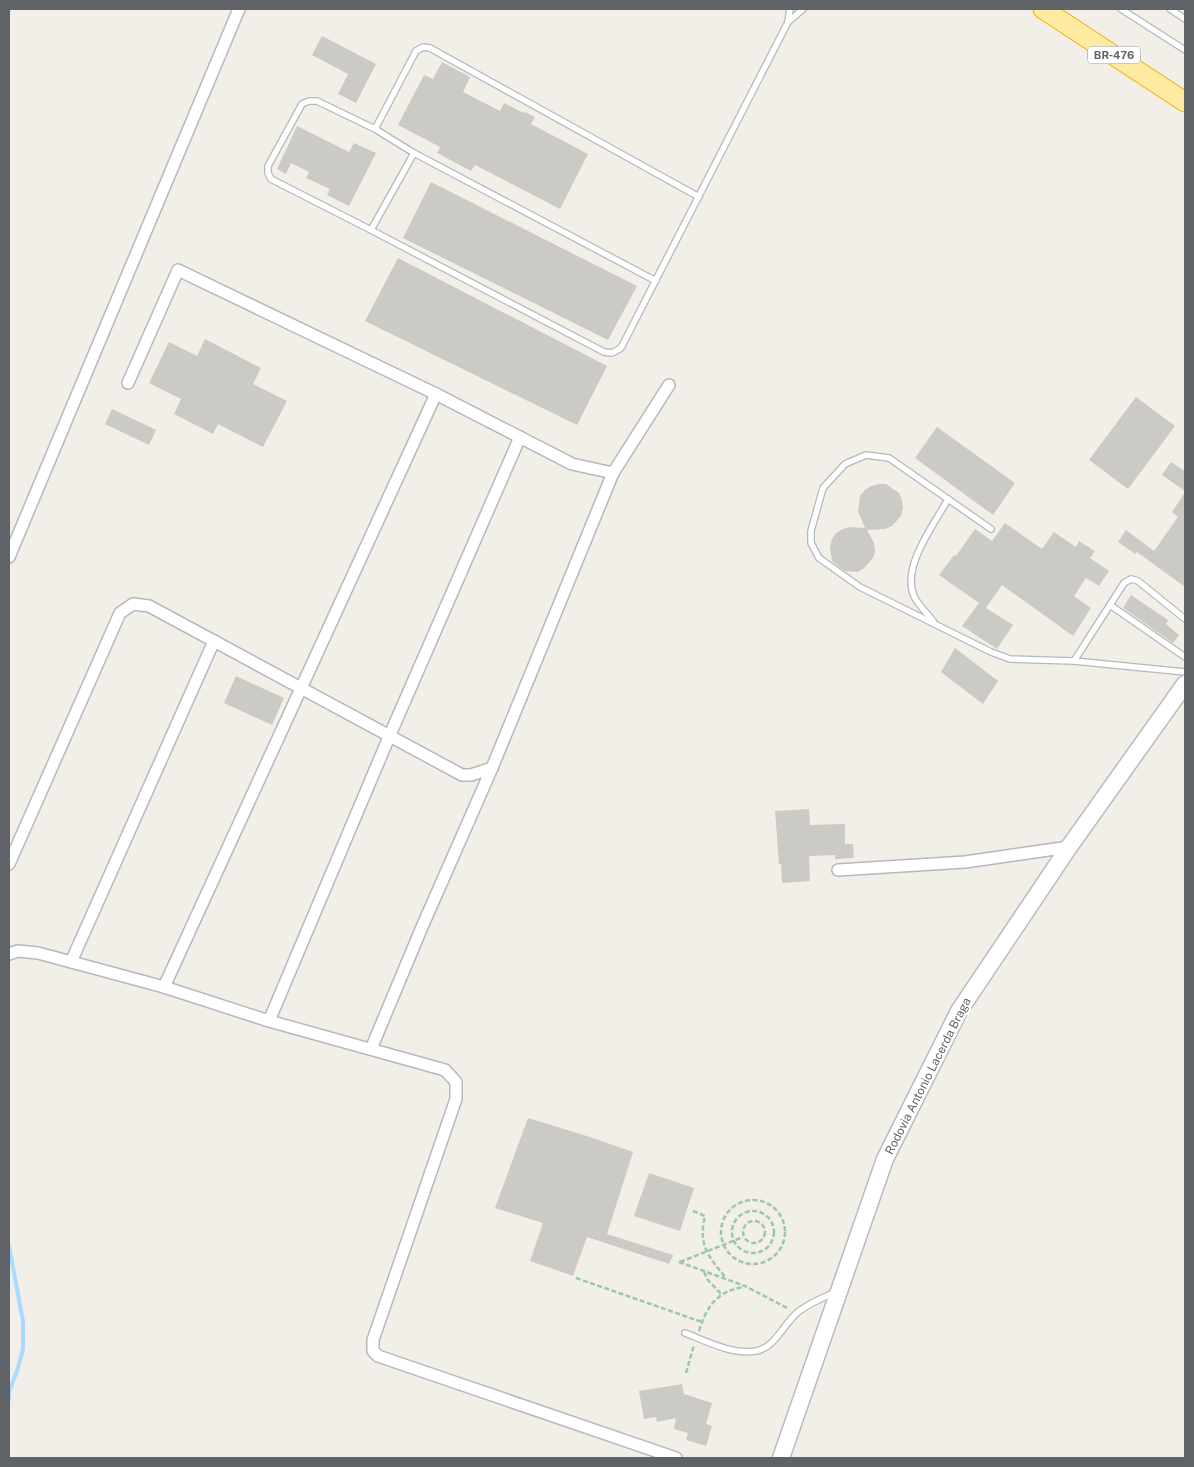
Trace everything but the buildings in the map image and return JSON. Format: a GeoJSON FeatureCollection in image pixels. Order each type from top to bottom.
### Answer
{"type":"FeatureCollection","features":[{"type":"Feature","properties":{"kind":"highway","name":"BR-476"},"geometry":{"type":"LineString","coordinates":[[1043,9],[1185,102]]}},
{"type":"Feature","properties":{"kind":"main road","name":"Rodovia Antonio Lacerda Braga"},"geometry":{"type":"LineString","coordinates":[[780,1458],[885,1159],[959,1011],[1069,847],[1185,684]]}},
{"type":"Feature","properties":{"kind":"street"},"geometry":{"type":"LineString","coordinates":[[9,557],[240,9]]}},
{"type":"Feature","properties":{"kind":"street"},"geometry":{"type":"LineString","coordinates":[[128,383],[178,270],[436,394],[572,464],[613,473]]}},
{"type":"Feature","properties":{"kind":"street"},"geometry":{"type":"LineString","coordinates":[[371,1049],[492,768],[613,473],[669,385]]}},
{"type":"Feature","properties":{"kind":"street"},"geometry":{"type":"LineString","coordinates":[[164,987],[436,394]]}},
{"type":"Feature","properties":{"kind":"street"},"geometry":{"type":"LineString","coordinates":[[269,1021],[389,737],[520,437]]}},
{"type":"Feature","properties":{"kind":"street"},"geometry":{"type":"LineString","coordinates":[[9,864],[120,613],[133,604],[150,606],[462,775],[471,775],[492,768]]}},
{"type":"Feature","properties":{"kind":"street"},"geometry":{"type":"LineString","coordinates":[[71,962],[214,641]]}},
{"type":"Feature","properties":{"kind":"street"},"geometry":{"type":"LineString","coordinates":[[838,870],[964,862],[1069,847]]}},
{"type":"Feature","properties":{"kind":"street"},"geometry":{"type":"LineString","coordinates":[[9,954],[18,951],[38,953],[164,987],[269,1021],[445,1070],[456,1082],[456,1099],[373,1340],[373,1351],[378,1356],[676,1458]]}},
{"type":"Feature","properties":{"kind":"lane"},"geometry":{"type":"LineString","coordinates":[[656,281],[414,153],[375,129],[317,101],[309,100],[302,104],[268,166],[268,173],[271,179],[604,352],[612,353],[621,348],[656,281],[788,22],[790,9]]}},
{"type":"Feature","properties":{"kind":"lane"},"geometry":{"type":"LineString","coordinates":[[788,22],[803,9]]}},
{"type":"Feature","properties":{"kind":"lane"},"geometry":{"type":"LineString","coordinates":[[1121,9],[1185,50]]}},
{"type":"Feature","properties":{"kind":"lane"},"geometry":{"type":"LineString","coordinates":[[1170,9],[1185,18]]}},
{"type":"Feature","properties":{"kind":"lane"},"geometry":{"type":"LineString","coordinates":[[375,129],[416,51],[423,47],[430,48],[699,197]]}},
{"type":"Feature","properties":{"kind":"lane"},"geometry":{"type":"LineString","coordinates":[[371,230],[414,153]]}},
{"type":"Feature","properties":{"kind":"lane"},"geometry":{"type":"LineString","coordinates":[[991,529],[889,458],[866,455],[845,464],[823,488],[811,531],[811,544],[819,558],[860,586],[991,652],[1010,659],[1074,661],[1185,672]]}},
{"type":"Feature","properties":{"kind":"lane"},"geometry":{"type":"LineString","coordinates":[[934,622],[914,596],[910,578],[913,562],[948,500]]}},
{"type":"Feature","properties":{"kind":"lane"},"geometry":{"type":"LineString","coordinates":[[1074,661],[1124,584],[1131,579],[1138,581],[1185,619]]}},
{"type":"Feature","properties":{"kind":"lane"},"geometry":{"type":"LineString","coordinates":[[1110,605],[1185,657]]}},
{"type":"Feature","properties":{"kind":"lane"},"geometry":{"type":"LineString","coordinates":[[685,1333],[736,1350],[757,1351],[769,1345],[797,1313],[816,1300],[840,1291]]}},
{"type":"Feature","properties":{"kind":"path"},"geometry":{"type":"LineString","coordinates":[[756,1199],[767,1202],[776,1208],[786,1228],[784,1243],[776,1256],[767,1262],[757,1265],[746,1264],[737,1260],[729,1254],[723,1245],[722,1223],[727,1213],[735,1205],[745,1200],[756,1199]]}},
{"type":"Feature","properties":{"kind":"path"},"geometry":{"type":"LineString","coordinates":[[693,1211],[705,1216],[702,1234],[703,1245],[727,1280]]}},
{"type":"Feature","properties":{"kind":"path"},"geometry":{"type":"LineString","coordinates":[[758,1211],[769,1217],[773,1223],[774,1238],[765,1249],[751,1253],[744,1251],[734,1240],[733,1228],[739,1216],[745,1213],[758,1211]]}},
{"type":"Feature","properties":{"kind":"path"},"geometry":{"type":"LineString","coordinates":[[750,1221],[757,1221],[763,1226],[764,1236],[759,1242],[749,1242],[744,1237],[744,1226],[750,1221]]}},
{"type":"Feature","properties":{"kind":"path"},"geometry":{"type":"LineString","coordinates":[[744,1237],[679,1262],[745,1286],[797,1313]]}},
{"type":"Feature","properties":{"kind":"path"},"geometry":{"type":"LineString","coordinates":[[704,1272],[708,1280],[722,1295]]}},
{"type":"Feature","properties":{"kind":"path"},"geometry":{"type":"LineString","coordinates":[[576,1278],[702,1322]]}},
{"type":"Feature","properties":{"kind":"path"},"geometry":{"type":"LineString","coordinates":[[686,1373],[702,1322],[713,1302],[732,1289],[745,1286]]}},
{"type":"Feature","properties":{"kind":"waterway"},"geometry":{"type":"LineString","coordinates":[[9,1246],[23,1321],[23,1349],[9,1392],[9,1400]]}}]}
